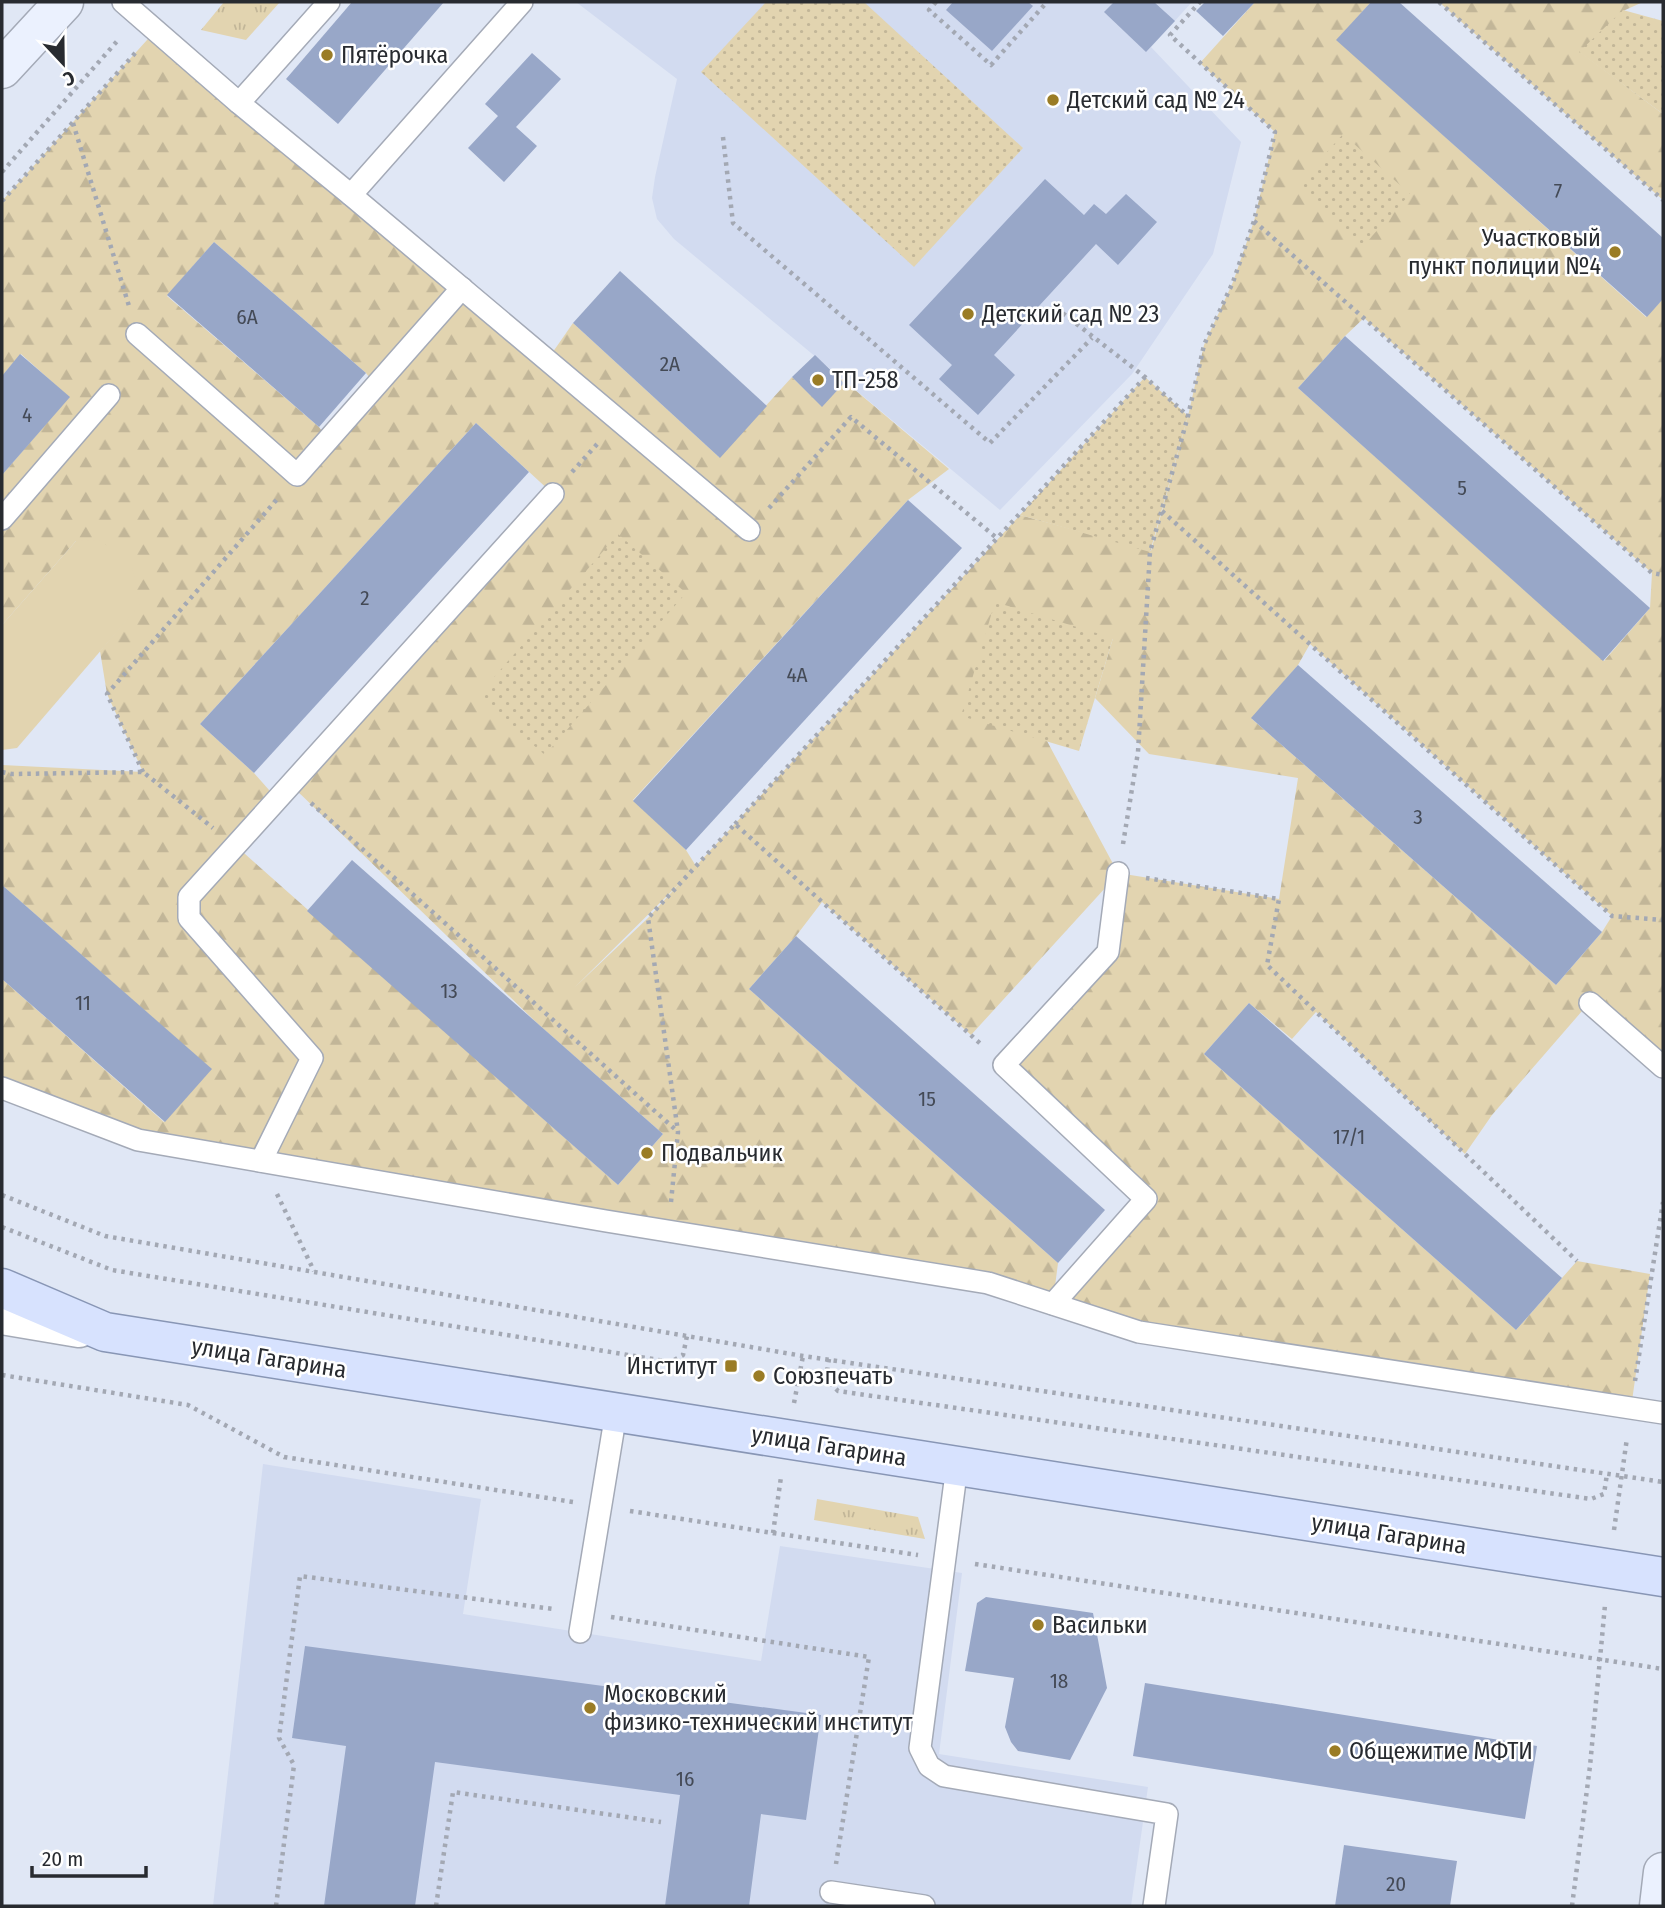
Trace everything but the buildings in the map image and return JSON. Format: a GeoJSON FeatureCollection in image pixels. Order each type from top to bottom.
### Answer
{"type":"FeatureCollection","features":[{"type":"Feature","properties":{"kind":"main road"},"geometry":{"type":"LineString","coordinates":[[2,69],[64,2]]}},
{"type":"Feature","properties":{"kind":"main road","name":"улица Гагарина"},"geometry":{"type":"LineString","coordinates":[[2,1288],[105,1332],[1663,1577]]}},
{"type":"Feature","properties":{"kind":"main road"},"geometry":{"type":"LineString","coordinates":[[1659,1906],[1663,1872]]}},
{"type":"Feature","properties":{"kind":"street"},"geometry":{"type":"LineString","coordinates":[[2,1315],[105,1332]]}},
{"type":"Feature","properties":{"kind":"lane"},"geometry":{"type":"LineString","coordinates":[[123,2],[239,103],[750,530]]}},
{"type":"Feature","properties":{"kind":"lane"},"geometry":{"type":"LineString","coordinates":[[239,103],[329,2]]}},
{"type":"Feature","properties":{"kind":"lane"},"geometry":{"type":"LineString","coordinates":[[351,195],[522,2]]}},
{"type":"Feature","properties":{"kind":"lane"},"geometry":{"type":"LineString","coordinates":[[137,334],[298,475],[462,288]]}},
{"type":"Feature","properties":{"kind":"lane"},"geometry":{"type":"LineString","coordinates":[[2,519],[109,395]]}},
{"type":"Feature","properties":{"kind":"lane"},"geometry":{"type":"LineString","coordinates":[[261,1161],[312,1058],[189,918],[188,897],[553,494]]}},
{"type":"Feature","properties":{"kind":"lane"},"geometry":{"type":"LineString","coordinates":[[1052,1304],[1146,1199],[1004,1065],[1108,952],[1118,873]]}},
{"type":"Feature","properties":{"kind":"lane"},"geometry":{"type":"LineString","coordinates":[[1590,1003],[1663,1067]]}},
{"type":"Feature","properties":{"kind":"lane"},"geometry":{"type":"LineString","coordinates":[[2,1088],[138,1140],[988,1283],[1139,1332],[1663,1413]]}},
{"type":"Feature","properties":{"kind":"lane"},"geometry":{"type":"LineString","coordinates":[[581,1623],[616,1413]]}},
{"type":"Feature","properties":{"kind":"lane"},"geometry":{"type":"LineString","coordinates":[[957,1466],[920,1748],[929,1766],[944,1776],[1167,1814],[1154,1906]]}},
{"type":"Feature","properties":{"kind":"lane"},"geometry":{"type":"LineString","coordinates":[[831,1892],[924,1906]]}},
{"type":"Feature","properties":{"kind":"path"},"geometry":{"type":"LineString","coordinates":[[936,2],[929,10],[991,65],[1047,2]]}},
{"type":"Feature","properties":{"kind":"path"},"geometry":{"type":"LineString","coordinates":[[1200,2],[1170,35],[1275,132],[1254,220],[1233,282],[1204,345],[1188,416],[1150,551],[1138,752],[1118,873],[1279,899],[1267,965],[1577,1261]]}},
{"type":"Feature","properties":{"kind":"path"},"geometry":{"type":"LineString","coordinates":[[1439,2],[1663,200]]}},
{"type":"Feature","properties":{"kind":"path"},"geometry":{"type":"LineString","coordinates":[[2,201],[73,122],[148,23]]}},
{"type":"Feature","properties":{"kind":"path"},"geometry":{"type":"LineString","coordinates":[[2,172],[148,23]]}},
{"type":"Feature","properties":{"kind":"path"},"geometry":{"type":"LineString","coordinates":[[73,122],[137,334]]}},
{"type":"Feature","properties":{"kind":"path"},"geometry":{"type":"LineString","coordinates":[[723,136],[733,223],[990,443],[1092,338]]}},
{"type":"Feature","properties":{"kind":"path"},"geometry":{"type":"LineString","coordinates":[[1254,220],[1652,573],[1663,575]]}},
{"type":"Feature","properties":{"kind":"path"},"geometry":{"type":"LineString","coordinates":[[1056,307],[1092,338],[1145,377],[1188,416]]}},
{"type":"Feature","properties":{"kind":"path"},"geometry":{"type":"LineString","coordinates":[[668,1230],[678,1132],[648,918],[1145,377]]}},
{"type":"Feature","properties":{"kind":"path"},"geometry":{"type":"LineString","coordinates":[[750,530],[851,417],[998,539]]}},
{"type":"Feature","properties":{"kind":"path"},"geometry":{"type":"LineString","coordinates":[[553,494],[619,420]]}},
{"type":"Feature","properties":{"kind":"path"},"geometry":{"type":"LineString","coordinates":[[235,846],[143,772],[107,694],[298,475]]}},
{"type":"Feature","properties":{"kind":"path"},"geometry":{"type":"LineString","coordinates":[[1162,511],[1612,916],[1663,920]]}},
{"type":"Feature","properties":{"kind":"path"},"geometry":{"type":"LineString","coordinates":[[2,772],[143,772]]}},
{"type":"Feature","properties":{"kind":"path"},"geometry":{"type":"LineString","coordinates":[[290,784],[678,1132]]}},
{"type":"Feature","properties":{"kind":"path"},"geometry":{"type":"LineString","coordinates":[[735,824],[1004,1065]]}},
{"type":"Feature","properties":{"kind":"path"},"geometry":{"type":"LineString","coordinates":[[261,1161],[314,1272]]}},
{"type":"Feature","properties":{"kind":"path"},"geometry":{"type":"LineString","coordinates":[[2,1195],[105,1236],[803,1356],[1663,1482]]}},
{"type":"Feature","properties":{"kind":"path"},"geometry":{"type":"LineString","coordinates":[[2,1227],[112,1270],[658,1360],[671,1362],[683,1354],[687,1336]]}},
{"type":"Feature","properties":{"kind":"path"},"geometry":{"type":"LineString","coordinates":[[773,1533],[803,1356]]}},
{"type":"Feature","properties":{"kind":"path"},"geometry":{"type":"LineString","coordinates":[[828,1359],[826,1377],[838,1391],[1591,1499],[1604,1494],[1607,1474]]}},
{"type":"Feature","properties":{"kind":"path"},"geometry":{"type":"LineString","coordinates":[[2,1375],[188,1405],[284,1457],[1663,1670]]}},
{"type":"Feature","properties":{"kind":"path"},"geometry":{"type":"LineString","coordinates":[[1572,1906],[1590,1766],[1609,1569]]}},
{"type":"Feature","properties":{"kind":"path"},"geometry":{"type":"LineString","coordinates":[[276,1906],[294,1765],[279,1738],[300,1576],[581,1623],[869,1657],[831,1892]]}},
{"type":"Feature","properties":{"kind":"path"},"geometry":{"type":"LineString","coordinates":[[436,1906],[453,1792],[660,1822]]}},
{"type":"Feature","properties":{"kind":"shaded area","name":"Детский сад № 23"},"geometry":{"type":"Polygon","coordinates":[[[576,2],[1192,2],[1151,47],[1241,142],[1213,254],[1132,374],[1000,510],[674,239],[657,219],[652,198],[655,177],[677,79],[576,2]]]}},
{"type":"Feature","properties":{"kind":"shaded area","name":"Московский физико-технический институт"},"geometry":{"type":"Polygon","coordinates":[[[263,1464],[481,1499],[463,1614],[761,1661],[780,1546],[962,1573],[939,1754],[1148,1787],[1131,1906],[213,1906],[263,1464]]]}},
{"type":"Feature","properties":{"kind":"green space"},"geometry":{"type":"Polygon","coordinates":[[[224,2],[280,2],[246,40],[201,30],[224,2]]]}},
{"type":"Feature","properties":{"kind":"green space"},"geometry":{"type":"Polygon","coordinates":[[[766,2],[864,2],[1023,148],[914,267],[701,72],[766,2]]]}},
{"type":"Feature","properties":{"kind":"green space"},"geometry":{"type":"Polygon","coordinates":[[[1255,2],[1371,2],[1337,40],[1646,317],[1663,299],[1663,1067],[1589,1003],[1492,1115],[1465,1154],[1316,1012],[1292,1039],[1249,1003],[1204,1054],[1516,1330],[1577,1261],[1650,1274],[1631,1408],[1139,1332],[1052,1304],[138,1140],[2,1088],[2,979],[164,1122],[211,1069],[2,885],[2,765],[143,772],[107,694],[100,651],[139,605],[76,541],[2,625],[2,475],[69,397],[21,354],[2,376],[2,201],[156,30],[548,359],[573,323],[719,457],[792,377],[822,406],[842,379],[949,469],[908,500],[633,800],[686,850],[696,866],[1020,515],[1151,551],[1188,416],[1204,345],[1233,282],[1254,221],[1275,132],[1200,63],[1255,2]],[[214,242],[167,296],[319,427],[328,440],[376,386],[366,373],[214,242]],[[1364,318],[1298,388],[1604,661],[1650,608],[1652,573],[1364,318]],[[476,423],[200,724],[254,773],[277,799],[236,846],[618,1185],[663,1134],[538,1024],[290,784],[552,493],[476,423]],[[1113,638],[1047,741],[1118,873],[1279,899],[1298,778],[1149,754],[1095,698],[1113,638]],[[1310,644],[1298,665],[1252,719],[1556,985],[1602,932],[1612,916],[1310,644]],[[1117,875],[971,1035],[822,902],[749,989],[1058,1263],[1053,1302],[1146,1199],[1004,1065],[1108,952],[1117,875]],[[680,883],[574,988],[648,918],[680,883]]]}},
{"type":"Feature","properties":{"kind":"green space"},"geometry":{"type":"Polygon","coordinates":[[[1439,2],[1643,2],[1623,11],[1580,52],[1663,114],[1663,200],[1439,2]]]}},
{"type":"Feature","properties":{"kind":"green space"},"geometry":{"type":"Polygon","coordinates":[[[1623,10],[1663,21],[1663,114],[1579,52],[1623,10]]]}},
{"type":"Feature","properties":{"kind":"green space"},"geometry":{"type":"Polygon","coordinates":[[[1343,134],[1410,194],[1363,246],[1297,186],[1343,134]]]}},
{"type":"Feature","properties":{"kind":"green space"},"geometry":{"type":"Polygon","coordinates":[[[1145,377],[1188,416],[1150,552],[1020,515],[1145,377]]]}},
{"type":"Feature","properties":{"kind":"green space"},"geometry":{"type":"Polygon","coordinates":[[[618,534],[686,593],[545,755],[477,697],[618,534]]]}},
{"type":"Feature","properties":{"kind":"green space"},"geometry":{"type":"Polygon","coordinates":[[[100,540],[132,566],[140,605],[17,748],[2,750],[2,625],[76,541],[100,540]]]}},
{"type":"Feature","properties":{"kind":"green space"},"geometry":{"type":"Polygon","coordinates":[[[995,602],[1113,638],[1079,751],[961,716],[995,602]]]}},
{"type":"Feature","properties":{"kind":"green space"},"geometry":{"type":"Polygon","coordinates":[[[817,1499],[918,1517],[925,1539],[814,1520],[817,1499]]]}},
{"type":"Feature","properties":{"kind":"place","name":"Пятёрочка"},"geometry":{"type":"Point","coordinates":[327,55]}},
{"type":"Feature","properties":{"kind":"place","name":"Детский сад № 24"},"geometry":{"type":"Point","coordinates":[1053,100]}},
{"type":"Feature","properties":{"kind":"place","name":"Участковый пункт полиции №4"},"geometry":{"type":"Point","coordinates":[1615,252]}},
{"type":"Feature","properties":{"kind":"place","name":"Детский сад № 23"},"geometry":{"type":"Point","coordinates":[968,314]}},
{"type":"Feature","properties":{"kind":"place","name":"ТП-258"},"geometry":{"type":"Point","coordinates":[818,380]}},
{"type":"Feature","properties":{"kind":"place","name":"Подвальчик"},"geometry":{"type":"Point","coordinates":[647,1153]}},
{"type":"Feature","properties":{"kind":"place","name":"Институт"},"geometry":{"type":"Point","coordinates":[731,1366]}},
{"type":"Feature","properties":{"kind":"place","name":"Союзпечать"},"geometry":{"type":"Point","coordinates":[759,1376]}},
{"type":"Feature","properties":{"kind":"place","name":"Васильки"},"geometry":{"type":"Point","coordinates":[1038,1625]}},
{"type":"Feature","properties":{"kind":"place","name":"Московский физико-технический институт"},"geometry":{"type":"Point","coordinates":[590,1708]}},
{"type":"Feature","properties":{"kind":"place","name":"Общежитие МФТИ"},"geometry":{"type":"Point","coordinates":[1335,1751]}}]}
